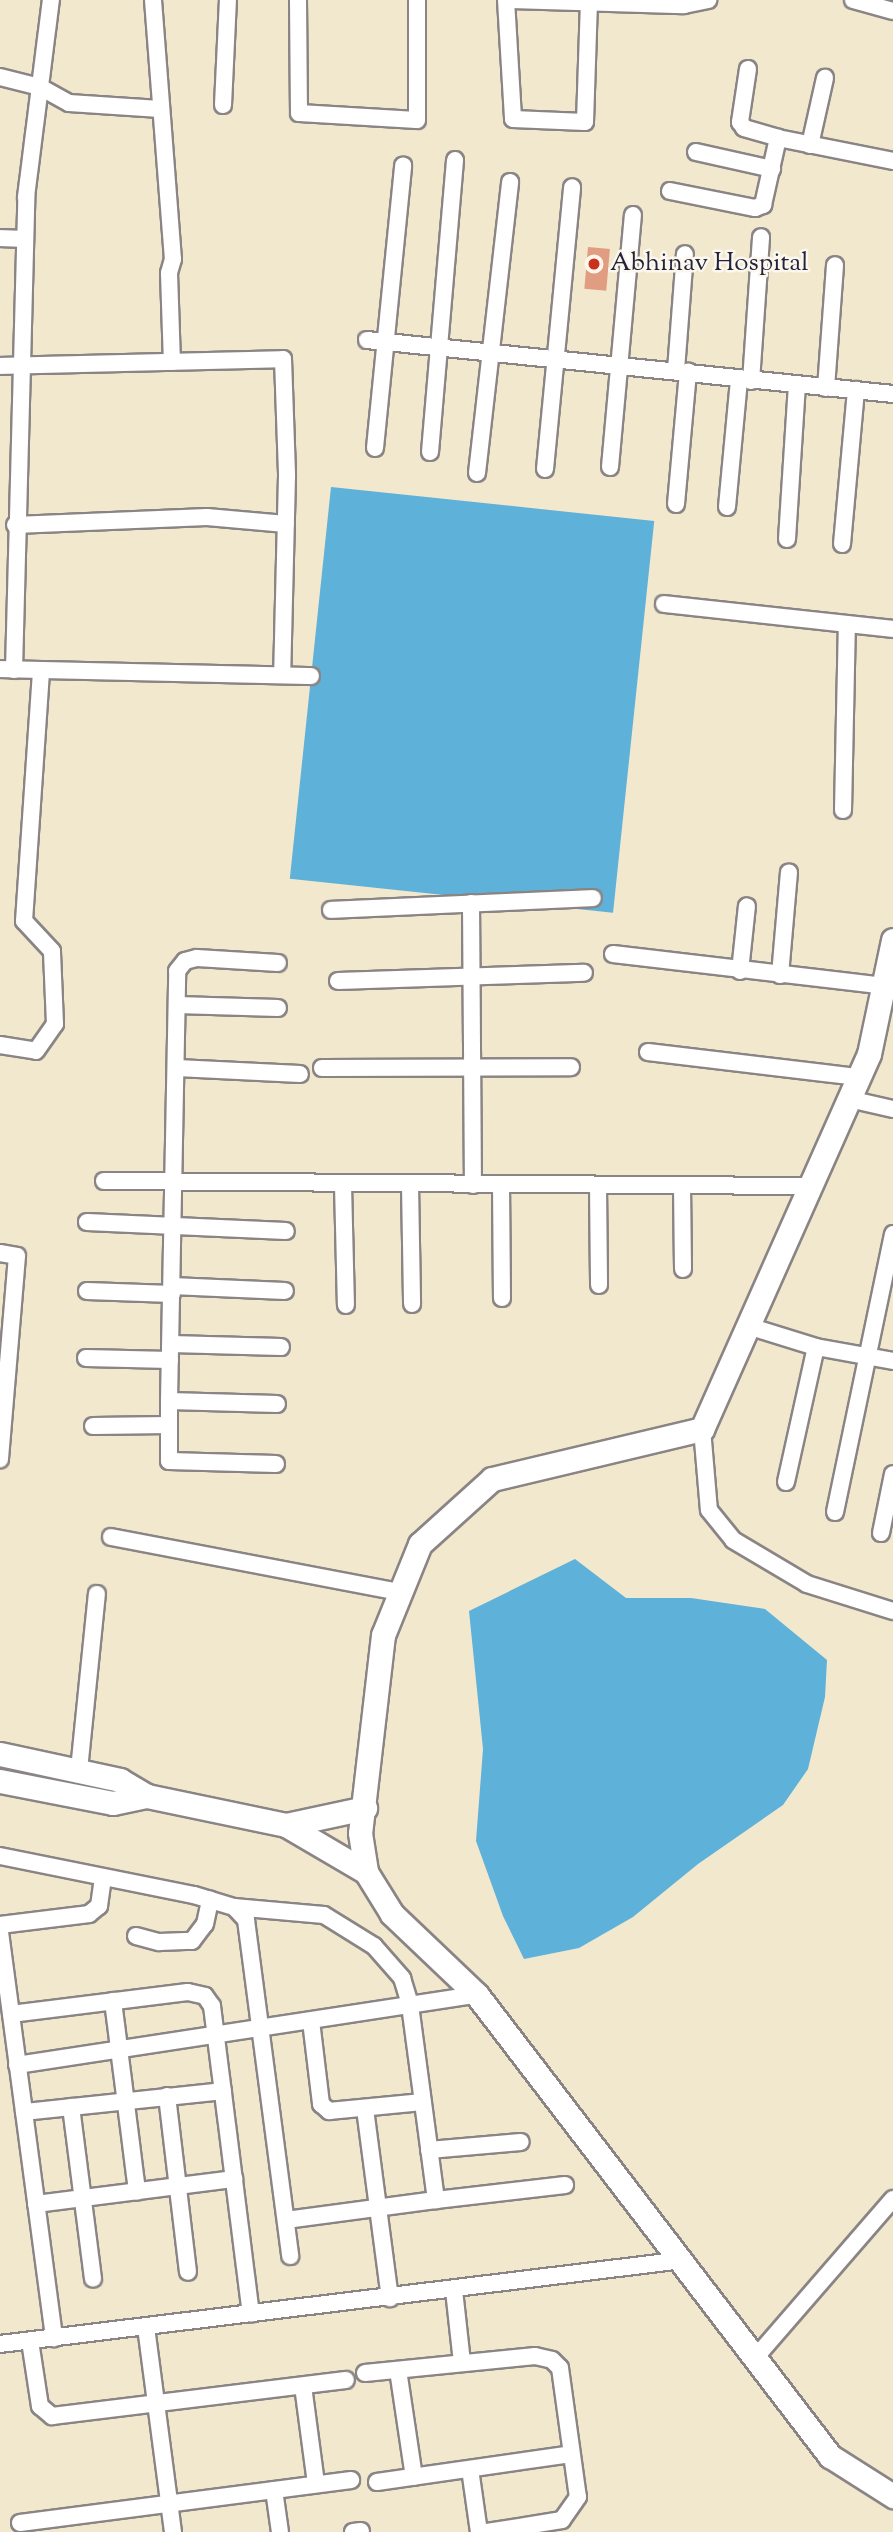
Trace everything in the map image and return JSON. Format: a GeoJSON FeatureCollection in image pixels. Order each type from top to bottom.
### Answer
{"type":"FeatureCollection","features":[{"type":"Feature","properties":{"kind":"street"},"geometry":{"type":"LineString","coordinates":[[51,0],[25,239],[7,669],[311,676]]}},
{"type":"Feature","properties":{"kind":"street"},"geometry":{"type":"LineString","coordinates":[[153,0],[173,259],[169,273],[172,362]]}},
{"type":"Feature","properties":{"kind":"street"},"geometry":{"type":"LineString","coordinates":[[223,105],[228,0]]}},
{"type":"Feature","properties":{"kind":"street"},"geometry":{"type":"LineString","coordinates":[[298,0],[299,113],[417,120],[417,0]]}},
{"type":"Feature","properties":{"kind":"street"},"geometry":{"type":"LineString","coordinates":[[506,0],[513,119],[585,122],[589,4]]}},
{"type":"Feature","properties":{"kind":"street"},"geometry":{"type":"LineString","coordinates":[[511,0],[684,5],[708,0]]}},
{"type":"Feature","properties":{"kind":"street"},"geometry":{"type":"LineString","coordinates":[[853,0],[893,10]]}},
{"type":"Feature","properties":{"kind":"street"},"geometry":{"type":"LineString","coordinates":[[748,69],[740,122],[744,128],[810,145],[892,157]]}},
{"type":"Feature","properties":{"kind":"street"},"geometry":{"type":"LineString","coordinates":[[0,76],[40,87],[69,103],[160,109]]}},
{"type":"Feature","properties":{"kind":"street"},"geometry":{"type":"LineString","coordinates":[[810,145],[825,78]]}},
{"type":"Feature","properties":{"kind":"street"},"geometry":{"type":"LineString","coordinates":[[670,191],[755,208],[763,205],[778,138]]}},
{"type":"Feature","properties":{"kind":"street"},"geometry":{"type":"LineString","coordinates":[[695,152],[772,169]]}},
{"type":"Feature","properties":{"kind":"street"},"geometry":{"type":"LineString","coordinates":[[430,452],[455,160]]}},
{"type":"Feature","properties":{"kind":"street"},"geometry":{"type":"LineString","coordinates":[[375,448],[403,166]]}},
{"type":"Feature","properties":{"kind":"street"},"geometry":{"type":"LineString","coordinates":[[477,473],[510,182]]}},
{"type":"Feature","properties":{"kind":"street"},"geometry":{"type":"LineString","coordinates":[[545,469],[572,187]]}},
{"type":"Feature","properties":{"kind":"street"},"geometry":{"type":"LineString","coordinates":[[610,467],[622,365],[633,215]]}},
{"type":"Feature","properties":{"kind":"street"},"geometry":{"type":"LineString","coordinates":[[727,507],[745,381],[761,237]]}},
{"type":"Feature","properties":{"kind":"street"},"geometry":{"type":"LineString","coordinates":[[0,238],[25,239]]}},
{"type":"Feature","properties":{"kind":"street"},"geometry":{"type":"LineString","coordinates":[[676,504],[685,254]]}},
{"type":"Feature","properties":{"kind":"street"},"geometry":{"type":"LineString","coordinates":[[826,388],[835,265]]}},
{"type":"Feature","properties":{"kind":"street"},"geometry":{"type":"LineString","coordinates":[[367,340],[682,371],[745,381],[893,394]]}},
{"type":"Feature","properties":{"kind":"street"},"geometry":{"type":"LineString","coordinates":[[0,366],[284,359],[286,524],[282,675]]}},
{"type":"Feature","properties":{"kind":"street"},"geometry":{"type":"LineString","coordinates":[[788,539],[797,385]]}},
{"type":"Feature","properties":{"kind":"street"},"geometry":{"type":"LineString","coordinates":[[842,544],[856,390]]}},
{"type":"Feature","properties":{"kind":"street"},"geometry":{"type":"LineString","coordinates":[[0,437],[17,437]]}},
{"type":"Feature","properties":{"kind":"street"},"geometry":{"type":"LineString","coordinates":[[15,525],[208,517],[286,524]]}},
{"type":"Feature","properties":{"kind":"street"},"geometry":{"type":"LineString","coordinates":[[664,604],[893,629]]}},
{"type":"Feature","properties":{"kind":"street"},"geometry":{"type":"LineString","coordinates":[[842,810],[847,624]]}},
{"type":"Feature","properties":{"kind":"street"},"geometry":{"type":"LineString","coordinates":[[0,1045],[36,1051],[55,1024],[52,951],[24,921],[41,671]]}},
{"type":"Feature","properties":{"kind":"street"},"geometry":{"type":"LineString","coordinates":[[780,975],[789,872]]}},
{"type":"Feature","properties":{"kind":"street"},"geometry":{"type":"LineString","coordinates":[[331,910],[593,898]]}},
{"type":"Feature","properties":{"kind":"street"},"geometry":{"type":"LineString","coordinates":[[471,903],[473,1185]]}},
{"type":"Feature","properties":{"kind":"street"},"geometry":{"type":"LineString","coordinates":[[740,971],[747,906]]}},
{"type":"Feature","properties":{"kind":"street"},"geometry":{"type":"LineString","coordinates":[[893,940],[869,1054],[702,1429],[709,1510],[733,1540],[807,1584],[893,1611]]}},
{"type":"Feature","properties":{"kind":"street"},"geometry":{"type":"LineString","coordinates":[[613,954],[884,986]]}},
{"type":"Feature","properties":{"kind":"street"},"geometry":{"type":"LineString","coordinates":[[276,1464],[169,1461],[169,1401],[176,1184],[177,971],[185,961],[278,963]]}},
{"type":"Feature","properties":{"kind":"street"},"geometry":{"type":"LineString","coordinates":[[338,981],[472,974],[584,973]]}},
{"type":"Feature","properties":{"kind":"street"},"geometry":{"type":"LineString","coordinates":[[177,1004],[278,1008]]}},
{"type":"Feature","properties":{"kind":"street"},"geometry":{"type":"LineString","coordinates":[[648,1052],[859,1077]]}},
{"type":"Feature","properties":{"kind":"street"},"geometry":{"type":"LineString","coordinates":[[322,1068],[571,1067]]}},
{"type":"Feature","properties":{"kind":"street"},"geometry":{"type":"LineString","coordinates":[[177,1068],[300,1074]]}},
{"type":"Feature","properties":{"kind":"street"},"geometry":{"type":"LineString","coordinates":[[849,1099],[893,1109]]}},
{"type":"Feature","properties":{"kind":"street"},"geometry":{"type":"LineString","coordinates":[[104,1181],[176,1184],[810,1186]]}},
{"type":"Feature","properties":{"kind":"street"},"geometry":{"type":"LineString","coordinates":[[343,1185],[346,1305]]}},
{"type":"Feature","properties":{"kind":"street"},"geometry":{"type":"LineString","coordinates":[[410,1185],[412,1304]]}},
{"type":"Feature","properties":{"kind":"street"},"geometry":{"type":"LineString","coordinates":[[501,1185],[502,1298]]}},
{"type":"Feature","properties":{"kind":"street"},"geometry":{"type":"LineString","coordinates":[[598,1186],[599,1284]]}},
{"type":"Feature","properties":{"kind":"street"},"geometry":{"type":"LineString","coordinates":[[682,1186],[683,1269]]}},
{"type":"Feature","properties":{"kind":"street"},"geometry":{"type":"LineString","coordinates":[[87,1222],[286,1231]]}},
{"type":"Feature","properties":{"kind":"street"},"geometry":{"type":"LineString","coordinates":[[835,1512],[870,1359],[893,1234]]}},
{"type":"Feature","properties":{"kind":"street"},"geometry":{"type":"LineString","coordinates":[[0,1253],[17,1255],[0,1459]]}},
{"type":"Feature","properties":{"kind":"street"},"geometry":{"type":"LineString","coordinates":[[87,1291],[285,1291]]}},
{"type":"Feature","properties":{"kind":"street"},"geometry":{"type":"LineString","coordinates":[[748,1326],[816,1348],[893,1362]]}},
{"type":"Feature","properties":{"kind":"street"},"geometry":{"type":"LineString","coordinates":[[86,1358],[282,1347]]}},
{"type":"Feature","properties":{"kind":"street"},"geometry":{"type":"LineString","coordinates":[[786,1482],[816,1348]]}},
{"type":"Feature","properties":{"kind":"street"},"geometry":{"type":"LineString","coordinates":[[169,1401],[277,1404]]}},
{"type":"Feature","properties":{"kind":"street"},"geometry":{"type":"LineString","coordinates":[[93,1426],[169,1425]]}},
{"type":"Feature","properties":{"kind":"street"},"geometry":{"type":"LineString","coordinates":[[702,1429],[492,1479],[420,1544],[383,1635],[360,1833],[366,1872],[392,1914],[477,1995],[684,2260],[830,2456],[893,2496]]}},
{"type":"Feature","properties":{"kind":"street"},"geometry":{"type":"LineString","coordinates":[[881,1533],[893,1474]]}},
{"type":"Feature","properties":{"kind":"street"},"geometry":{"type":"LineString","coordinates":[[111,1536],[400,1592]]}},
{"type":"Feature","properties":{"kind":"street"},"geometry":{"type":"LineString","coordinates":[[79,1770],[97,1594]]}},
{"type":"Feature","properties":{"kind":"street"},"geometry":{"type":"LineString","coordinates":[[0,1754],[121,1780],[147,1796],[286,1825],[366,1872]]}},
{"type":"Feature","properties":{"kind":"street"},"geometry":{"type":"LineString","coordinates":[[0,1781],[113,1803],[147,1796]]}},
{"type":"Feature","properties":{"kind":"street"},"geometry":{"type":"LineString","coordinates":[[286,1825],[365,1808]]}},
{"type":"Feature","properties":{"kind":"street"},"geometry":{"type":"LineString","coordinates":[[0,1856],[234,1907],[324,1915],[374,1945],[402,1978],[410,2006],[436,2200]]}},
{"type":"Feature","properties":{"kind":"street"},"geometry":{"type":"LineString","coordinates":[[0,1925],[89,1914],[99,1906],[103,1877]]}},
{"type":"Feature","properties":{"kind":"street"},"geometry":{"type":"LineString","coordinates":[[135,1936],[159,1942],[192,1941],[205,1924],[210,1900]]}},
{"type":"Feature","properties":{"kind":"street"},"geometry":{"type":"LineString","coordinates":[[234,1907],[246,1920],[249,1937],[290,2256]]}},
{"type":"Feature","properties":{"kind":"street"},"geometry":{"type":"LineString","coordinates":[[0,1932],[54,2338]]}},
{"type":"Feature","properties":{"kind":"street"},"geometry":{"type":"LineString","coordinates":[[11,2014],[188,1992],[205,1996],[212,2006],[251,2314]]}},
{"type":"Feature","properties":{"kind":"street"},"geometry":{"type":"LineString","coordinates":[[17,2065],[477,1995]]}},
{"type":"Feature","properties":{"kind":"street"},"geometry":{"type":"LineString","coordinates":[[113,2001],[138,2191]]}},
{"type":"Feature","properties":{"kind":"street"},"geometry":{"type":"LineString","coordinates":[[311,2021],[321,2104],[329,2111],[423,2102]]}},
{"type":"Feature","properties":{"kind":"street"},"geometry":{"type":"LineString","coordinates":[[24,2112],[223,2091]]}},
{"type":"Feature","properties":{"kind":"street"},"geometry":{"type":"LineString","coordinates":[[167,2096],[188,2272]]}},
{"type":"Feature","properties":{"kind":"street"},"geometry":{"type":"LineString","coordinates":[[71,2106],[93,2279]]}},
{"type":"Feature","properties":{"kind":"street"},"geometry":{"type":"LineString","coordinates":[[365,2109],[390,2298]]}},
{"type":"Feature","properties":{"kind":"street"},"geometry":{"type":"LineString","coordinates":[[429,2150],[521,2142]]}},
{"type":"Feature","properties":{"kind":"street"},"geometry":{"type":"LineString","coordinates":[[36,2204],[234,2179]]}},
{"type":"Feature","properties":{"kind":"street"},"geometry":{"type":"LineString","coordinates":[[286,2220],[565,2185]]}},
{"type":"Feature","properties":{"kind":"street"},"geometry":{"type":"LineString","coordinates":[[756,2357],[893,2199]]}},
{"type":"Feature","properties":{"kind":"street"},"geometry":{"type":"LineString","coordinates":[[0,2344],[684,2260]]}},
{"type":"Feature","properties":{"kind":"street"},"geometry":{"type":"LineString","coordinates":[[454,2290],[462,2363]]}},
{"type":"Feature","properties":{"kind":"street"},"geometry":{"type":"LineString","coordinates":[[146,2327],[173,2532]]}},
{"type":"Feature","properties":{"kind":"street"},"geometry":{"type":"LineString","coordinates":[[30,2341],[40,2406],[52,2416],[157,2406],[346,2379]]}},
{"type":"Feature","properties":{"kind":"street"},"geometry":{"type":"LineString","coordinates":[[365,2373],[535,2356],[552,2360],[560,2368],[578,2497],[562,2520],[487,2532]]}},
{"type":"Feature","properties":{"kind":"street"},"geometry":{"type":"LineString","coordinates":[[398,2370],[414,2477]]}},
{"type":"Feature","properties":{"kind":"street"},"geometry":{"type":"LineString","coordinates":[[303,2386],[317,2484]]}},
{"type":"Feature","properties":{"kind":"street"},"geometry":{"type":"LineString","coordinates":[[377,2482],[571,2454]]}},
{"type":"Feature","properties":{"kind":"street"},"geometry":{"type":"LineString","coordinates":[[470,2469],[479,2532]]}},
{"type":"Feature","properties":{"kind":"street"},"geometry":{"type":"LineString","coordinates":[[20,2523],[53,2526],[169,2503],[352,2480]]}},
{"type":"Feature","properties":{"kind":"street"},"geometry":{"type":"LineString","coordinates":[[274,2490],[280,2532]]}},
{"type":"Feature","properties":{"kind":"water"},"geometry":{"type":"Polygon","coordinates":[[[331,487],[654,521],[613,913],[290,879],[331,487]]]}},
{"type":"Feature","properties":{"kind":"water"},"geometry":{"type":"Polygon","coordinates":[[[575,1559],[626,1598],[691,1598],[765,1609],[827,1660],[825,1697],[808,1769],[783,1805],[698,1864],[633,1917],[579,1948],[524,1959],[503,1916],[476,1841],[483,1749],[469,1611],[575,1559]]]}},
{"type":"Feature","properties":{"kind":"building"},"geometry":{"type":"Polygon","coordinates":[[[588,247],[610,249],[606,291],[584,289],[588,247]]]}},
{"type":"Feature","properties":{"kind":"place","name":"Abhinav Hospital"},"geometry":{"type":"Point","coordinates":[594,264]}}]}
